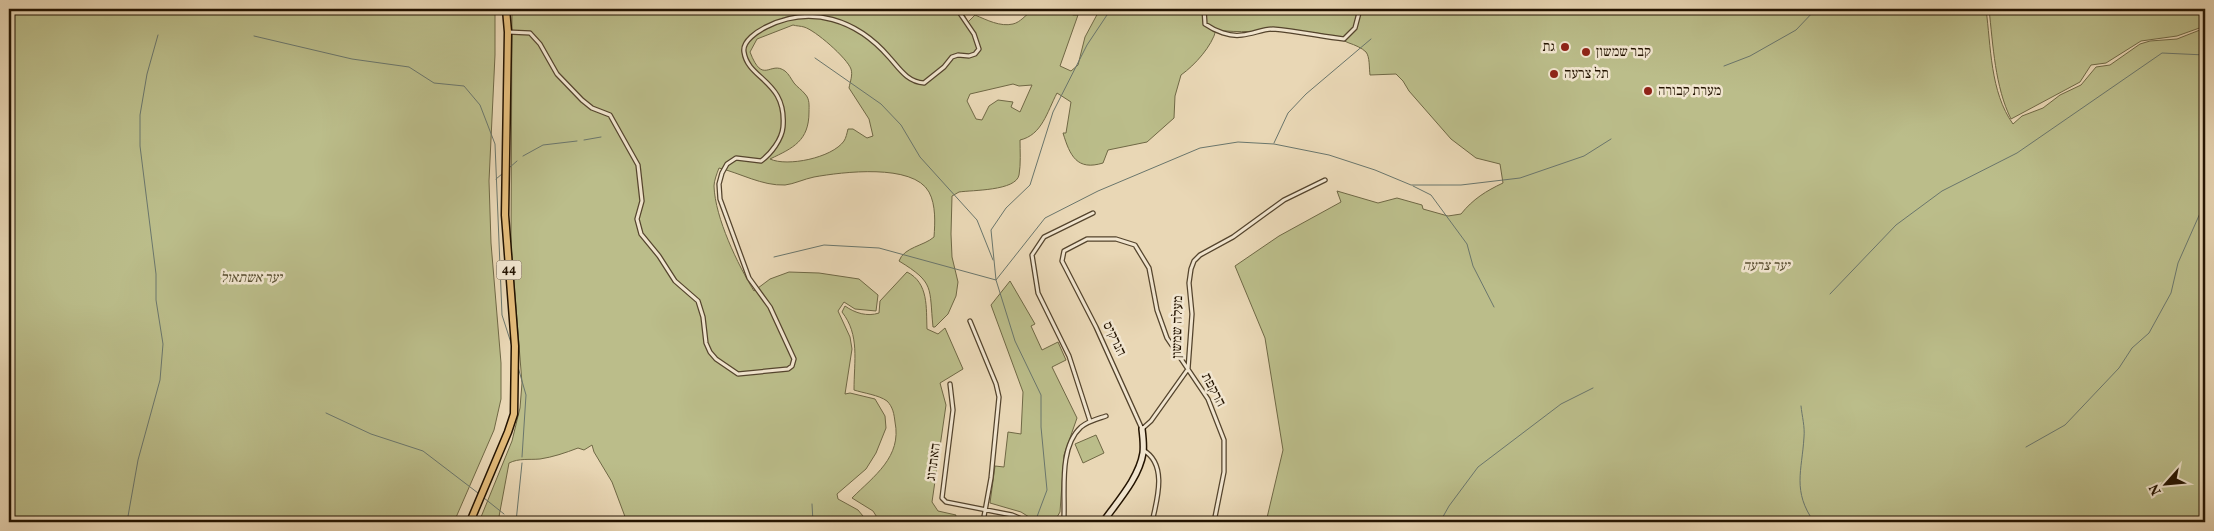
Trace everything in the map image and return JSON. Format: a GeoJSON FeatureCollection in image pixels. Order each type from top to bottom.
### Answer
{"type":"FeatureCollection","features":[{"type":"Feature","properties":{"kind":"highway","name":"44"},"geometry":{"type":"LineString","coordinates":[[470,522],[514,414],[515,346],[504,215],[508,32],[506,9]]}},
{"type":"Feature","properties":{"kind":"street"},"geometry":{"type":"LineString","coordinates":[[508,32],[530,33],[540,44],[557,74],[582,100],[592,108],[610,115],[638,165],[642,201],[637,219],[641,234],[675,281],[698,300],[703,317],[706,343],[710,352],[732,371],[744,374],[788,369],[792,366],[794,359],[770,307],[749,278],[720,199],[719,184],[727,164],[736,158],[761,161],[766,158],[782,131],[783,112],[781,102],[776,92],[751,67],[744,52],[745,46],[750,38],[766,27],[784,20],[799,16],[837,20],[864,35],[888,55],[908,78],[916,83],[924,83],[944,67],[952,57],[958,55],[969,56],[975,54],[979,49],[974,34],[957,9]]}},
{"type":"Feature","properties":{"kind":"street"},"geometry":{"type":"LineString","coordinates":[[1204,9],[1205,24],[1218,31],[1234,35],[1268,29],[1305,32],[1344,39],[1355,28],[1360,9]]}},
{"type":"Feature","properties":{"kind":"street","name":"מעלה שמשון"},"geometry":{"type":"LineString","coordinates":[[1142,429],[1151,421],[1188,369],[1192,314],[1189,283],[1194,261],[1200,255],[1222,245],[1284,200],[1325,180]]}},
{"type":"Feature","properties":{"kind":"street"},"geometry":{"type":"LineString","coordinates":[[1090,421],[1069,356],[1038,293],[1032,256],[1044,237],[1093,213]]}},
{"type":"Feature","properties":{"kind":"street","name":"הרקפת"},"geometry":{"type":"LineString","coordinates":[[1062,261],[1064,251],[1087,239],[1116,239],[1135,245],[1149,268],[1166,338],[1208,399],[1224,440],[1224,472],[1214,522]]}},
{"type":"Feature","properties":{"kind":"street","name":"הנרקיס"},"geometry":{"type":"LineString","coordinates":[[1062,261],[1096,327],[1142,429]]}},
{"type":"Feature","properties":{"kind":"street"},"geometry":{"type":"LineString","coordinates":[[970,321],[996,384],[999,397],[998,424],[983,522]]}},
{"type":"Feature","properties":{"kind":"street","name":"האתרוג"},"geometry":{"type":"LineString","coordinates":[[950,384],[952,410],[942,498],[946,502],[986,509]]}},
{"type":"Feature","properties":{"kind":"street"},"geometry":{"type":"LineString","coordinates":[[1059,522],[1064,517],[1066,467],[1070,445],[1080,428],[1090,421],[1106,416]]}},
{"type":"Feature","properties":{"kind":"street"},"geometry":{"type":"LineString","coordinates":[[1102,522],[1136,473],[1143,450],[1142,429]]}},
{"type":"Feature","properties":{"kind":"street"},"geometry":{"type":"LineString","coordinates":[[1143,450],[1153,460],[1158,478],[1159,487],[1152,522]]}},
{"type":"Feature","properties":{"kind":"street"},"geometry":{"type":"LineString","coordinates":[[986,509],[1012,515],[1029,522]]}},
{"type":"Feature","properties":{"kind":"green space","name":"יער צרעה"},"geometry":{"type":"Polygon","coordinates":[[[1053,8],[1078,15],[1060,66],[1071,71],[1078,65],[1085,37],[1100,9],[1986,9],[1996,83],[2005,111],[2013,124],[2022,116],[2043,108],[2060,95],[2081,85],[2096,67],[2110,65],[2140,44],[2150,41],[2177,39],[2205,28],[2205,522],[1266,522],[1283,450],[1265,338],[1235,266],[1279,236],[1341,202],[1337,191],[1378,203],[1397,198],[1422,205],[1423,209],[1448,216],[1461,214],[1480,196],[1503,183],[1500,164],[1476,158],[1451,139],[1396,74],[1370,75],[1366,52],[1333,37],[1316,33],[1300,31],[1216,30],[1211,42],[1202,55],[1181,75],[1175,96],[1174,118],[1147,142],[1108,150],[1103,163],[1087,165],[1076,160],[1072,155],[1063,133],[1066,133],[1071,102],[1057,93],[1039,128],[1034,133],[1020,140],[1020,171],[1016,180],[1002,187],[959,192],[952,196],[952,257],[958,282],[956,296],[948,314],[935,327],[933,327],[930,294],[925,281],[899,261],[905,253],[934,237],[933,203],[929,192],[921,183],[893,173],[858,172],[826,175],[785,185],[776,185],[719,168],[714,186],[718,212],[728,241],[754,291],[770,279],[789,272],[819,273],[859,279],[878,295],[876,311],[855,309],[844,302],[838,311],[850,337],[852,349],[845,394],[850,393],[875,399],[885,416],[886,428],[876,453],[866,469],[837,494],[838,499],[858,510],[868,522],[627,522],[612,482],[594,452],[592,445],[584,450],[578,448],[550,457],[509,463],[498,522],[479,522],[512,441],[520,408],[522,383],[511,245],[512,9],[961,9],[968,22],[975,15],[1008,25],[1018,22],[1037,9],[1053,8]],[[793,25],[757,39],[750,52],[759,68],[767,70],[780,68],[789,75],[807,96],[809,107],[808,122],[803,137],[786,151],[770,159],[787,162],[809,159],[830,152],[844,141],[848,129],[853,129],[867,138],[873,136],[869,119],[849,88],[852,74],[848,64],[815,33],[804,27],[793,25]],[[1013,84],[970,94],[967,101],[976,119],[982,120],[989,106],[998,100],[1013,102],[1011,107],[1020,112],[1032,85],[1019,86],[1013,84]]]}},
{"type":"Feature","properties":{"kind":"green space","name":"יער אשתאול"},"geometry":{"type":"Polygon","coordinates":[[[9,9],[495,9],[495,55],[489,181],[491,243],[501,363],[501,399],[494,430],[454,522],[9,522],[9,9]]]}},
{"type":"Feature","properties":{"kind":"green space"},"geometry":{"type":"Polygon","coordinates":[[[1989,9],[2205,9],[2205,26],[2177,36],[2141,41],[2106,63],[2091,65],[2080,82],[2011,119],[1998,80],[1989,9]]]}},
{"type":"Feature","properties":{"kind":"green space"},"geometry":{"type":"Polygon","coordinates":[[[907,272],[914,277],[923,289],[927,329],[938,334],[945,328],[963,369],[940,383],[946,405],[932,502],[938,511],[956,515],[954,522],[880,522],[873,511],[852,498],[884,465],[894,446],[896,434],[894,413],[887,401],[854,390],[854,339],[848,321],[842,312],[845,306],[861,314],[879,313],[880,301],[907,272]]]}},
{"type":"Feature","properties":{"kind":"green space"},"geometry":{"type":"Polygon","coordinates":[[[1010,281],[1035,324],[1031,326],[1042,350],[1058,342],[1066,360],[1052,367],[1077,418],[1064,455],[1060,512],[1054,522],[1037,522],[1021,512],[990,503],[995,466],[1004,467],[1008,432],[1021,434],[1023,392],[991,305],[1010,281]]]}},
{"type":"Feature","properties":{"kind":"green space"},"geometry":{"type":"Polygon","coordinates":[[[1096,435],[1104,453],[1083,463],[1075,444],[1096,435]]]}},
{"type":"Feature","properties":{"kind":"waterway"},"geometry":{"type":"LineString","coordinates":[[1035,522],[1047,490],[1041,427],[1041,395],[1015,341],[996,280],[991,230],[1006,208],[1030,185],[1053,112],[1087,45],[1111,9]]}},
{"type":"Feature","properties":{"kind":"waterway"},"geometry":{"type":"LineString","coordinates":[[1724,66],[1750,56],[1796,30],[1816,9]]}},
{"type":"Feature","properties":{"kind":"waterway"},"geometry":{"type":"LineString","coordinates":[[127,522],[138,460],[160,380],[163,344],[156,300],[156,274],[140,146],[140,115],[147,74],[158,35]]}},
{"type":"Feature","properties":{"kind":"waterway"},"geometry":{"type":"LineString","coordinates":[[254,36],[352,59],[409,67],[434,83],[464,86],[480,105],[495,144],[502,315],[512,346]]}},
{"type":"Feature","properties":{"kind":"waterway"},"geometry":{"type":"LineString","coordinates":[[1274,143],[1288,113],[1306,94],[1371,39]]}},
{"type":"Feature","properties":{"kind":"waterway"},"geometry":{"type":"LineString","coordinates":[[1830,294],[1896,225],[1942,191],[2017,153],[2162,53],[2205,55]]}},
{"type":"Feature","properties":{"kind":"waterway"},"geometry":{"type":"LineString","coordinates":[[815,58],[881,104],[901,125],[920,157],[977,220],[993,260]]}},
{"type":"Feature","properties":{"kind":"waterway"},"geometry":{"type":"LineString","coordinates":[[584,140],[601,137]]}},
{"type":"Feature","properties":{"kind":"waterway"},"geometry":{"type":"LineString","coordinates":[[774,257],[824,245],[879,248],[996,280],[1045,218],[1098,191],[1200,148],[1238,142],[1274,144],[1329,155],[1375,170],[1411,185],[1461,185],[1520,178],[1584,156],[1611,139]]}},
{"type":"Feature","properties":{"kind":"waterway"},"geometry":{"type":"LineString","coordinates":[[523,156],[543,145],[577,141]]}},
{"type":"Feature","properties":{"kind":"waterway"},"geometry":{"type":"LineString","coordinates":[[509,168],[517,161]]}},
{"type":"Feature","properties":{"kind":"waterway"},"geometry":{"type":"LineString","coordinates":[[496,179],[502,174]]}},
{"type":"Feature","properties":{"kind":"waterway"},"geometry":{"type":"LineString","coordinates":[[1413,186],[1431,195],[1467,244],[1473,266],[1494,307]]}},
{"type":"Feature","properties":{"kind":"waterway"},"geometry":{"type":"LineString","coordinates":[[2026,447],[2065,425],[2119,368],[2132,348],[2149,333],[2171,293],[2178,263],[2205,202]]}},
{"type":"Feature","properties":{"kind":"waterway"},"geometry":{"type":"LineString","coordinates":[[518,367],[526,395],[522,457]]}},
{"type":"Feature","properties":{"kind":"waterway"},"geometry":{"type":"LineString","coordinates":[[1440,522],[1449,506],[1478,467],[1561,404],[1593,388]]}},
{"type":"Feature","properties":{"kind":"waterway"},"geometry":{"type":"LineString","coordinates":[[1801,406],[1804,425],[1800,471],[1801,490],[1807,511],[1814,522]]}},
{"type":"Feature","properties":{"kind":"waterway"},"geometry":{"type":"LineString","coordinates":[[326,413],[371,434],[423,451],[478,493]]}},
{"type":"Feature","properties":{"kind":"waterway"},"geometry":{"type":"LineString","coordinates":[[516,522],[522,463]]}},
{"type":"Feature","properties":{"kind":"waterway"},"geometry":{"type":"LineString","coordinates":[[484,498],[504,514]]}},
{"type":"Feature","properties":{"kind":"waterway"},"geometry":{"type":"LineString","coordinates":[[812,504],[813,522]]}},
{"type":"Feature","properties":{"kind":"waterway"},"geometry":{"type":"LineString","coordinates":[[509,518],[514,522]]}},
{"type":"Feature","properties":{"kind":"place","name":"גת"},"geometry":{"type":"Point","coordinates":[1565,47]}},
{"type":"Feature","properties":{"kind":"place","name":"קבר שמשון"},"geometry":{"type":"Point","coordinates":[1586,52]}},
{"type":"Feature","properties":{"kind":"place","name":"תל צרעה"},"geometry":{"type":"Point","coordinates":[1554,74]}},
{"type":"Feature","properties":{"kind":"place","name":"מערת קבורה"},"geometry":{"type":"Point","coordinates":[1648,91]}}]}
